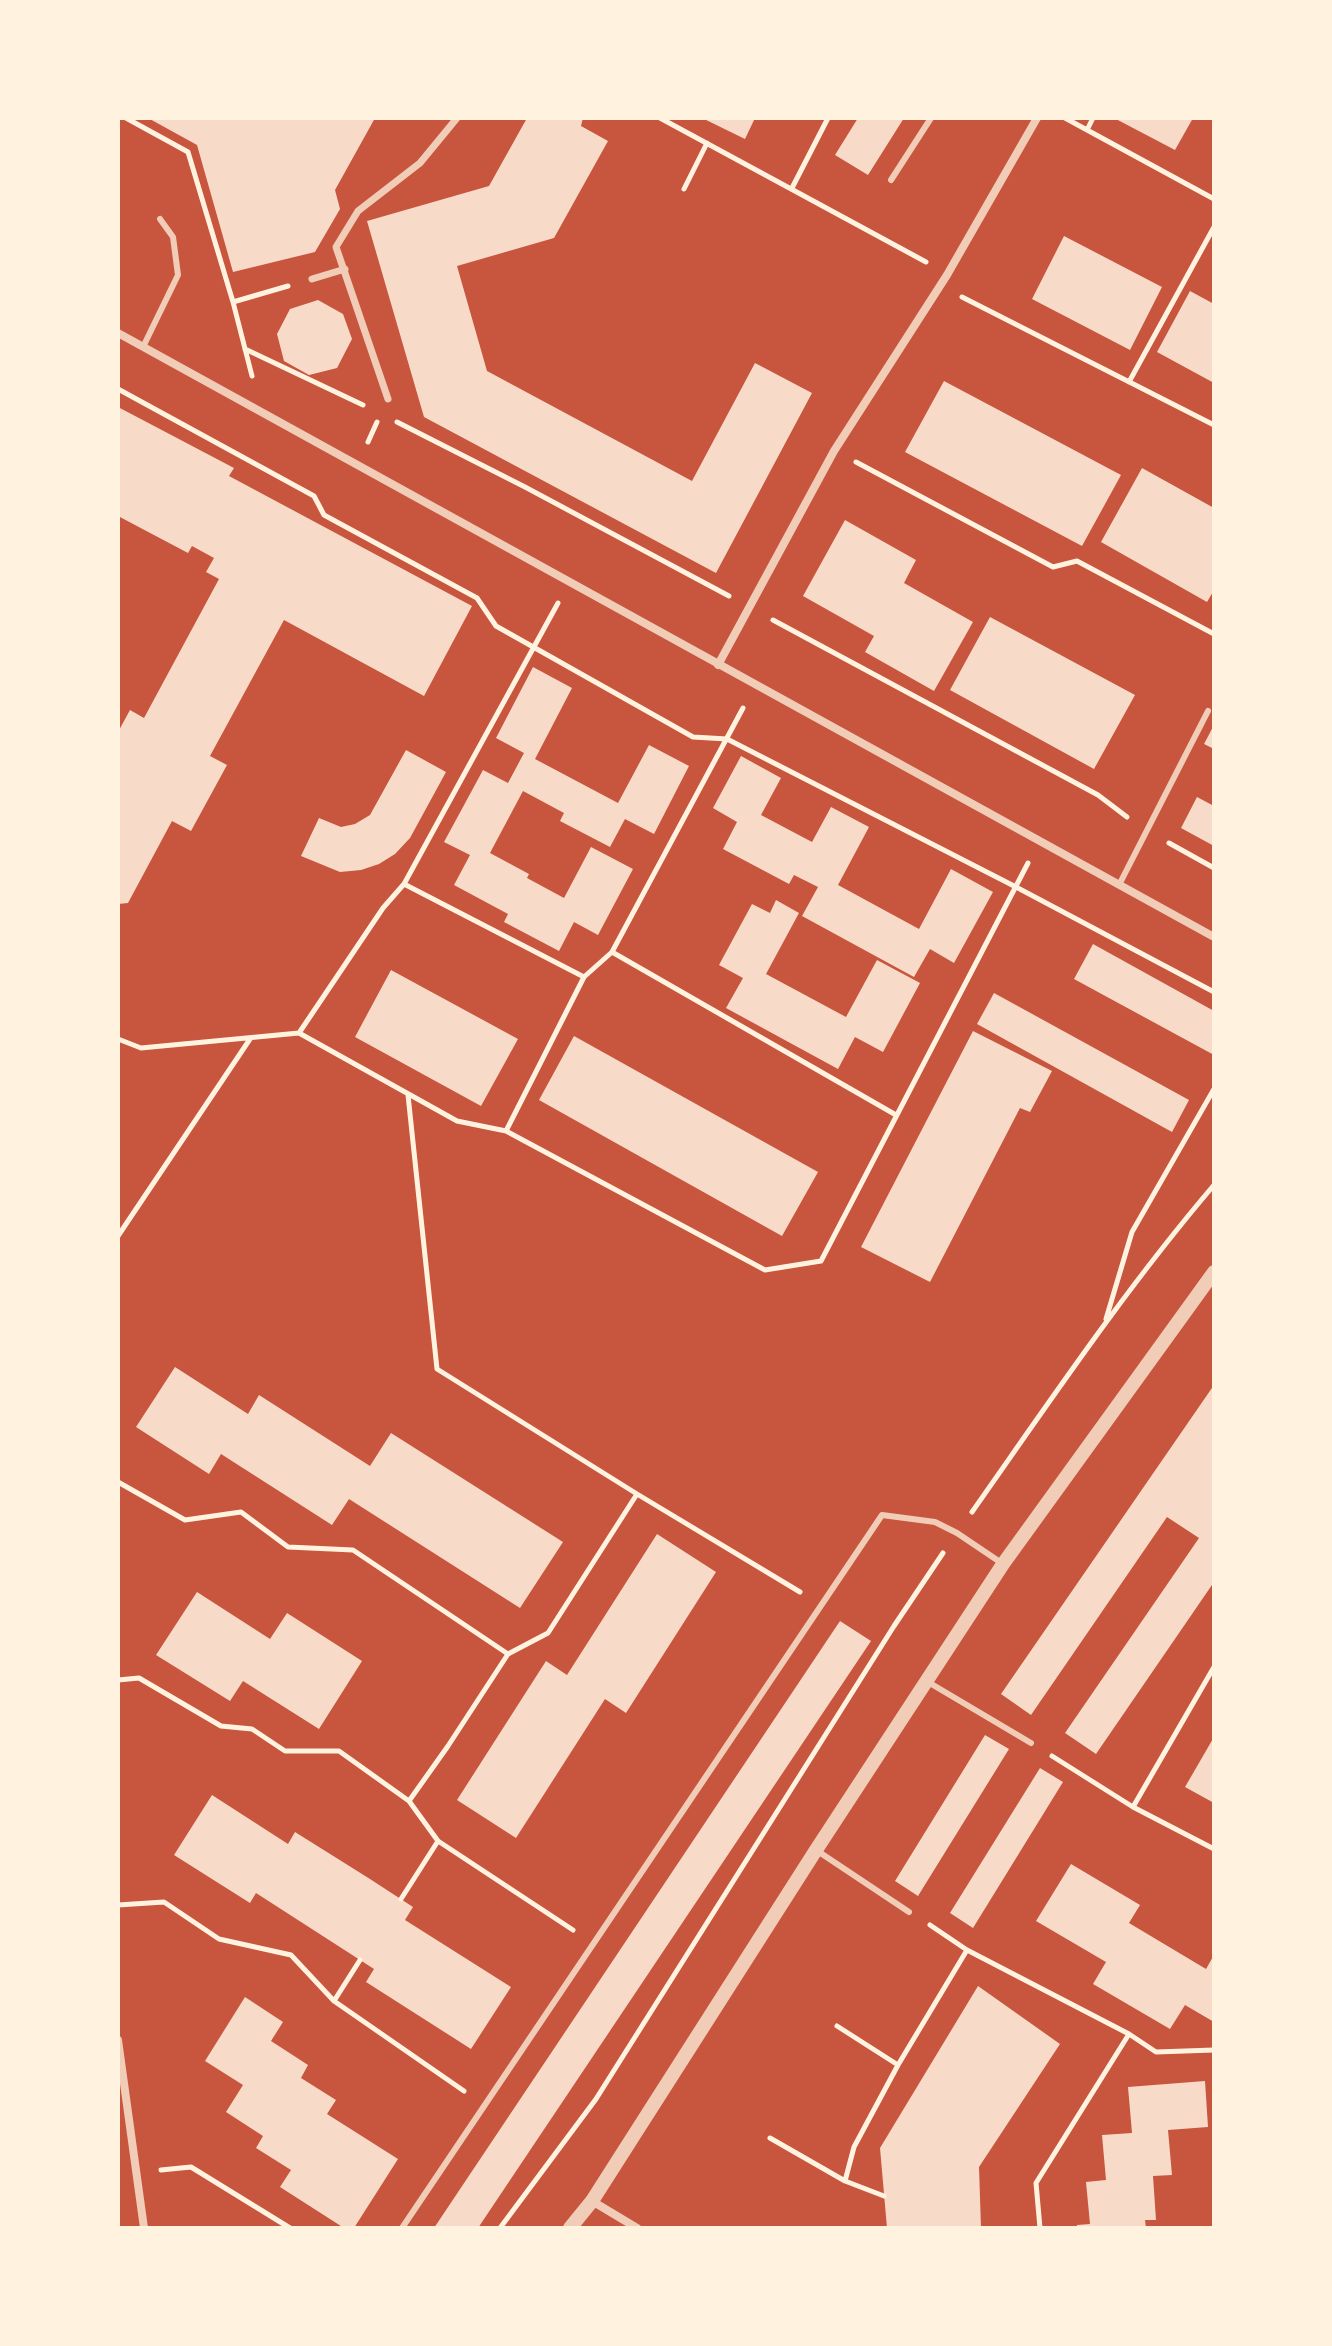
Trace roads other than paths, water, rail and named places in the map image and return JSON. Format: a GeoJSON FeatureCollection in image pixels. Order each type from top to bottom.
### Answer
{"type":"FeatureCollection","features":[{"type":"Feature","properties":{"kind":"street"},"geometry":{"type":"LineString","coordinates":[[388,399],[336,247],[358,211],[420,163],[457,118]]}},
{"type":"Feature","properties":{"kind":"street"},"geometry":{"type":"LineString","coordinates":[[718,665],[834,451],[947,275],[1037,118]]}},
{"type":"Feature","properties":{"kind":"street"},"geometry":{"type":"LineString","coordinates":[[312,279],[345,269]]}},
{"type":"Feature","properties":{"kind":"street"},"geometry":{"type":"LineString","coordinates":[[118,333],[1214,937]]}},
{"type":"Feature","properties":{"kind":"street"},"geometry":{"type":"LineString","coordinates":[[570,2228],[592,2201],[1003,1564],[1214,1272]]}},
{"type":"Feature","properties":{"kind":"street"},"geometry":{"type":"LineString","coordinates":[[118,2040],[144,2228]]}},
{"type":"Feature","properties":{"kind":"street"},"geometry":{"type":"LineString","coordinates":[[592,2201],[637,2228]]}},
{"type":"Feature","properties":{"kind":"lane"},"geometry":{"type":"LineString","coordinates":[[891,180],[931,118]]}},
{"type":"Feature","properties":{"kind":"lane"},"geometry":{"type":"LineString","coordinates":[[143,347],[178,275],[173,237],[160,219]]}},
{"type":"Feature","properties":{"kind":"lane"},"geometry":{"type":"LineString","coordinates":[[1119,885],[1208,711]]}},
{"type":"Feature","properties":{"kind":"lane"},"geometry":{"type":"LineString","coordinates":[[402,2228],[882,1515],[935,1522],[1003,1564]]}},
{"type":"Feature","properties":{"kind":"lane"},"geometry":{"type":"LineString","coordinates":[[925,1681],[1031,1743]]}},
{"type":"Feature","properties":{"kind":"lane"},"geometry":{"type":"LineString","coordinates":[[816,1850],[909,1912]]}}]}
